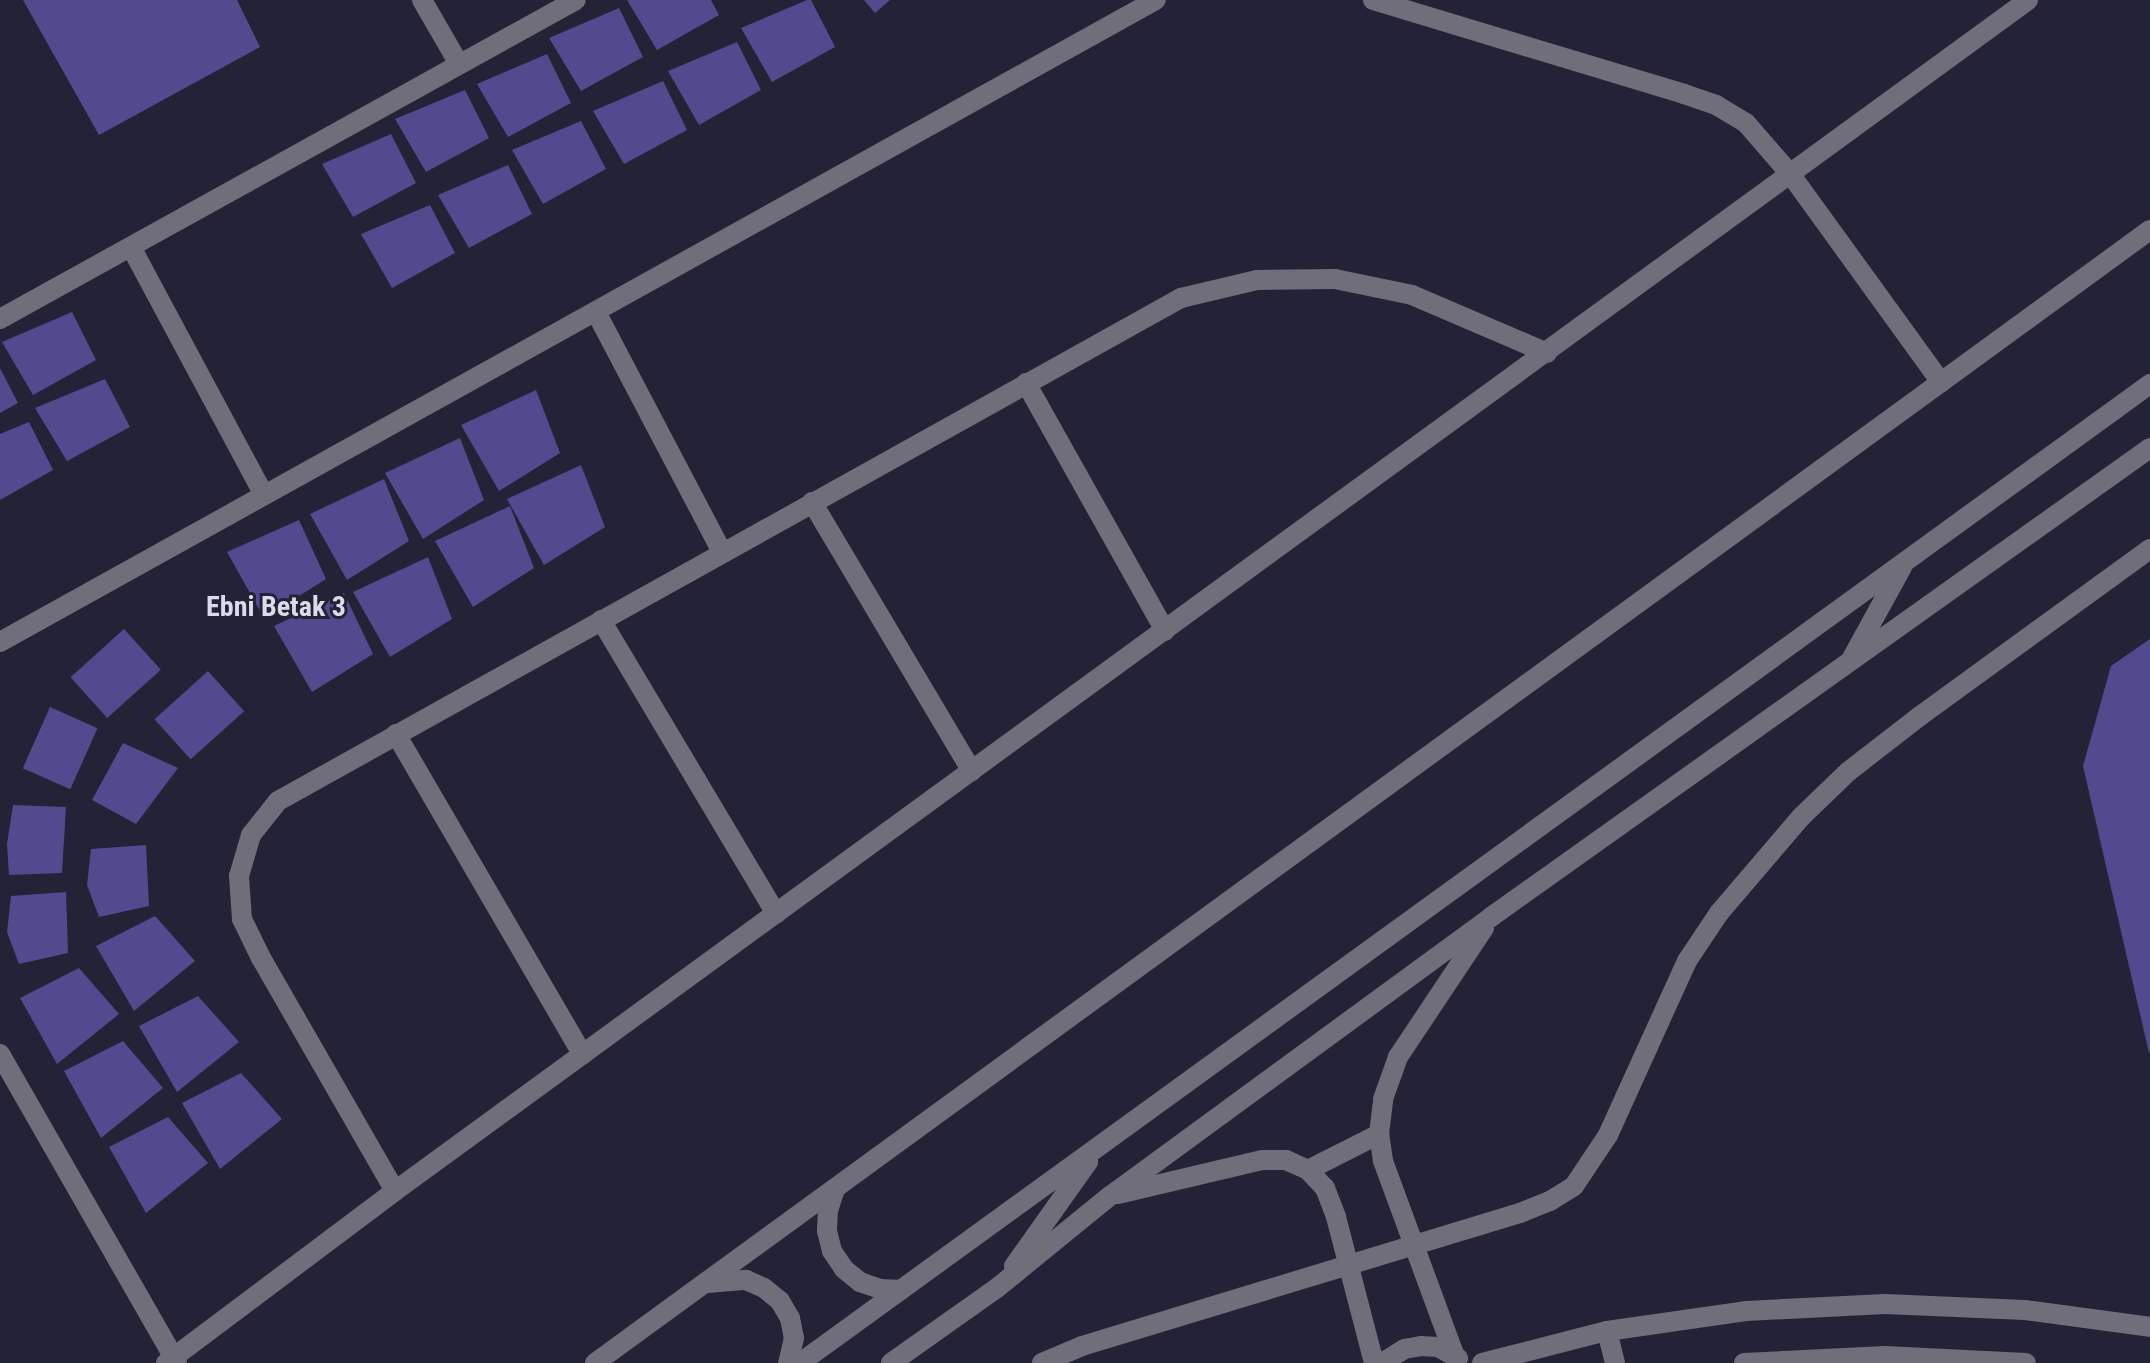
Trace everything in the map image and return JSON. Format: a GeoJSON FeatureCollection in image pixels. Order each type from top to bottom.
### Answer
{"type":"FeatureCollection","features":[{"type":"Feature","properties":{"kind":"street"},"geometry":{"type":"LineString","coordinates":[[422,0],[459,64]]}},
{"type":"Feature","properties":{"kind":"street"},"geometry":{"type":"LineString","coordinates":[[3,312],[131,247],[576,0]]}},
{"type":"Feature","properties":{"kind":"street"},"geometry":{"type":"LineString","coordinates":[[0,642],[1156,0]]}},
{"type":"Feature","properties":{"kind":"street"},"geometry":{"type":"LineString","coordinates":[[1373,0],[1716,105],[1746,123],[1791,175],[1941,382]]}},
{"type":"Feature","properties":{"kind":"street"},"geometry":{"type":"LineString","coordinates":[[0,1054],[173,1361],[395,1191],[2028,0]]}},
{"type":"Feature","properties":{"kind":"street"},"geometry":{"type":"LineString","coordinates":[[595,1363],[2150,230]]}},
{"type":"Feature","properties":{"kind":"street"},"geometry":{"type":"LineString","coordinates":[[131,247],[264,495]]}},
{"type":"Feature","properties":{"kind":"street"},"geometry":{"type":"LineString","coordinates":[[395,1191],[261,958],[242,919],[239,876],[251,835],[278,801],[1181,298],[1257,280],[1335,279],[1412,295],[1547,353]]}},
{"type":"Feature","properties":{"kind":"street"},"geometry":{"type":"LineString","coordinates":[[596,312],[722,552]]}},
{"type":"Feature","properties":{"kind":"street"},"geometry":{"type":"LineString","coordinates":[[1026,383],[1165,631]]}},
{"type":"Feature","properties":{"kind":"street"},"geometry":{"type":"LineString","coordinates":[[800,1363],[2150,384]]}},
{"type":"Feature","properties":{"kind":"street"},"geometry":{"type":"LineString","coordinates":[[891,1363],[997,1288],[1110,1196],[1491,917],[2150,448]]}},
{"type":"Feature","properties":{"kind":"street"},"geometry":{"type":"LineString","coordinates":[[812,502],[972,771]]}},
{"type":"Feature","properties":{"kind":"street"},"geometry":{"type":"LineString","coordinates":[[1042,1363],[1082,1346],[1520,1213],[1574,1186],[1608,1135],[1687,961],[1719,913],[1801,817],[1849,771],[1920,716],[2150,549]]}},
{"type":"Feature","properties":{"kind":"street"},"geometry":{"type":"LineString","coordinates":[[1850,662],[1904,562]]}},
{"type":"Feature","properties":{"kind":"street"},"geometry":{"type":"LineString","coordinates":[[601,620],[776,914]]}},
{"type":"Feature","properties":{"kind":"street"},"geometry":{"type":"LineString","coordinates":[[396,734],[583,1055]]}},
{"type":"Feature","properties":{"kind":"street"},"geometry":{"type":"LineString","coordinates":[[1459,1358],[1412,1246],[1383,1161],[1379,1134],[1383,1099],[1398,1057],[1491,917]]}},
{"type":"Feature","properties":{"kind":"street"},"geometry":{"type":"LineString","coordinates":[[1308,1170],[1379,1134]]}},
{"type":"Feature","properties":{"kind":"street"},"geometry":{"type":"LineString","coordinates":[[997,1288],[1098,1147]]}},
{"type":"Feature","properties":{"kind":"street"},"geometry":{"type":"LineString","coordinates":[[1110,1196],[1262,1160],[1286,1160],[1308,1170],[1325,1188],[1374,1363]]}},
{"type":"Feature","properties":{"kind":"street"},"geometry":{"type":"LineString","coordinates":[[835,1189],[828,1210],[827,1231],[832,1251],[844,1269],[860,1282],[880,1289],[901,1290]]}},
{"type":"Feature","properties":{"kind":"street"},"geometry":{"type":"LineString","coordinates":[[705,1283],[746,1280],[764,1288],[780,1301],[790,1318],[794,1338],[788,1363]]}},
{"type":"Feature","properties":{"kind":"street"},"geometry":{"type":"LineString","coordinates":[[1482,1363],[1607,1331],[1746,1311],[1885,1304],[2025,1310],[2150,1327]]}},
{"type":"Feature","properties":{"kind":"street"},"geometry":{"type":"LineString","coordinates":[[1607,1331],[1615,1363]]}},
{"type":"Feature","properties":{"kind":"street"},"geometry":{"type":"LineString","coordinates":[[1382,1363],[1404,1349],[1421,1346],[1459,1358]]}},
{"type":"Feature","properties":{"kind":"street"},"geometry":{"type":"LineString","coordinates":[[1744,1363],[1885,1356],[2026,1363]]}},
{"type":"Feature","properties":{"kind":"building"},"geometry":{"type":"Polygon","coordinates":[[[23,0],[237,0],[260,47],[99,135],[23,0]]]}},
{"type":"Feature","properties":{"kind":"building"},"geometry":{"type":"Polygon","coordinates":[[[627,0],[711,0],[719,15],[657,50],[627,0]]]}},
{"type":"Feature","properties":{"kind":"building"},"geometry":{"type":"Polygon","coordinates":[[[811,0],[835,47],[772,82],[741,28],[811,0]]]}},
{"type":"Feature","properties":{"kind":"building"},"geometry":{"type":"Polygon","coordinates":[[[864,0],[890,0],[875,13],[864,0]]]}},
{"type":"Feature","properties":{"kind":"building"},"geometry":{"type":"Polygon","coordinates":[[[619,8],[643,57],[581,91],[549,38],[619,8]]]}},
{"type":"Feature","properties":{"kind":"building"},"geometry":{"type":"Polygon","coordinates":[[[737,42],[761,90],[699,125],[668,71],[737,42]]]}},
{"type":"Feature","properties":{"kind":"building"},"geometry":{"type":"Polygon","coordinates":[[[547,54],[571,103],[508,137],[477,84],[547,54]]]}},
{"type":"Feature","properties":{"kind":"building"},"geometry":{"type":"Polygon","coordinates":[[[663,81],[687,130],[624,164],[593,111],[663,81]]]}},
{"type":"Feature","properties":{"kind":"building"},"geometry":{"type":"Polygon","coordinates":[[[465,90],[489,138],[426,172],[395,119],[465,90]]]}},
{"type":"Feature","properties":{"kind":"building"},"geometry":{"type":"Polygon","coordinates":[[[581,121],[606,169],[543,204],[512,150],[581,121]]]}},
{"type":"Feature","properties":{"kind":"building"},"geometry":{"type":"Polygon","coordinates":[[[391,134],[416,183],[353,217],[322,164],[391,134]]]}},
{"type":"Feature","properties":{"kind":"building"},"geometry":{"type":"Polygon","coordinates":[[[508,165],[532,214],[469,248],[438,195],[508,165]]]}},
{"type":"Feature","properties":{"kind":"building"},"geometry":{"type":"Polygon","coordinates":[[[430,205],[455,253],[392,288],[361,234],[430,205]]]}},
{"type":"Feature","properties":{"kind":"building"},"geometry":{"type":"Polygon","coordinates":[[[72,312],[96,360],[33,395],[2,342],[72,312]]]}},
{"type":"Feature","properties":{"kind":"building"},"geometry":{"type":"Polygon","coordinates":[[[0,368],[18,403],[0,413],[0,368]]]}},
{"type":"Feature","properties":{"kind":"building"},"geometry":{"type":"Polygon","coordinates":[[[105,379],[130,427],[67,461],[35,408],[105,379]]]}},
{"type":"Feature","properties":{"kind":"building"},"geometry":{"type":"Polygon","coordinates":[[[536,390],[560,453],[499,491],[461,425],[536,390]]]}},
{"type":"Feature","properties":{"kind":"building"},"geometry":{"type":"Polygon","coordinates":[[[29,422],[53,470],[0,500],[0,434],[29,422]]]}},
{"type":"Feature","properties":{"kind":"building"},"geometry":{"type":"Polygon","coordinates":[[[460,438],[484,500],[423,539],[385,473],[460,438]]]}},
{"type":"Feature","properties":{"kind":"building"},"geometry":{"type":"Polygon","coordinates":[[[581,465],[605,527],[544,565],[507,499],[581,465]]]}},
{"type":"Feature","properties":{"kind":"building"},"geometry":{"type":"Polygon","coordinates":[[[384,479],[409,541],[347,580],[310,514],[384,479]]]}},
{"type":"Feature","properties":{"kind":"building"},"geometry":{"type":"Polygon","coordinates":[[[510,506],[534,568],[473,607],[435,541],[510,506]]]}},
{"type":"Feature","properties":{"kind":"building"},"geometry":{"type":"Polygon","coordinates":[[[299,520],[326,579],[264,618],[227,552],[299,520]]]}},
{"type":"Feature","properties":{"kind":"building"},"geometry":{"type":"Polygon","coordinates":[[[428,557],[452,619],[390,657],[353,592],[428,557]]]}},
{"type":"Feature","properties":{"kind":"building"},"geometry":{"type":"Polygon","coordinates":[[[344,593],[373,654],[312,692],[274,626],[344,593]]]}},
{"type":"Feature","properties":{"kind":"building"},"geometry":{"type":"Polygon","coordinates":[[[124,629],[161,670],[107,718],[70,677],[124,629]]]}},
{"type":"Feature","properties":{"kind":"building"},"geometry":{"type":"Polygon","coordinates":[[[2150,639],[2149,1053],[2083,766],[2111,666],[2150,639]]]}},
{"type":"Feature","properties":{"kind":"building"},"geometry":{"type":"Polygon","coordinates":[[[208,671],[244,711],[191,759],[154,719],[208,671]]]}},
{"type":"Feature","properties":{"kind":"building"},"geometry":{"type":"Polygon","coordinates":[[[50,707],[98,728],[70,789],[23,768],[50,707]]]}},
{"type":"Feature","properties":{"kind":"building"},"geometry":{"type":"Polygon","coordinates":[[[123,743],[178,768],[136,824],[92,800],[123,743]]]}},
{"type":"Feature","properties":{"kind":"building"},"geometry":{"type":"Polygon","coordinates":[[[13,805],[66,807],[62,873],[9,875],[7,844],[13,805]]]}},
{"type":"Feature","properties":{"kind":"building"},"geometry":{"type":"Polygon","coordinates":[[[146,845],[149,906],[99,917],[87,885],[91,849],[146,845]]]}},
{"type":"Feature","properties":{"kind":"building"},"geometry":{"type":"Polygon","coordinates":[[[66,892],[68,953],[19,964],[7,932],[11,896],[66,892]]]}},
{"type":"Feature","properties":{"kind":"building"},"geometry":{"type":"Polygon","coordinates":[[[155,916],[195,961],[134,1011],[96,946],[155,916]]]}},
{"type":"Feature","properties":{"kind":"building"},"geometry":{"type":"Polygon","coordinates":[[[79,968],[119,1014],[57,1064],[20,998],[79,968]]]}},
{"type":"Feature","properties":{"kind":"building"},"geometry":{"type":"Polygon","coordinates":[[[198,996],[239,1042],[177,1092],[139,1026],[198,996]]]}},
{"type":"Feature","properties":{"kind":"building"},"geometry":{"type":"Polygon","coordinates":[[[123,1041],[163,1088],[101,1138],[64,1071],[123,1041]]]}},
{"type":"Feature","properties":{"kind":"building"},"geometry":{"type":"Polygon","coordinates":[[[241,1073],[282,1119],[220,1169],[182,1103],[241,1073]]]}},
{"type":"Feature","properties":{"kind":"building"},"geometry":{"type":"Polygon","coordinates":[[[168,1117],[208,1163],[146,1213],[109,1147],[168,1117]]]}},
{"type":"Feature","properties":{"kind":"district","name":"Ebni Betak 3"},"geometry":{"type":"Point","coordinates":[276,607]}}]}
